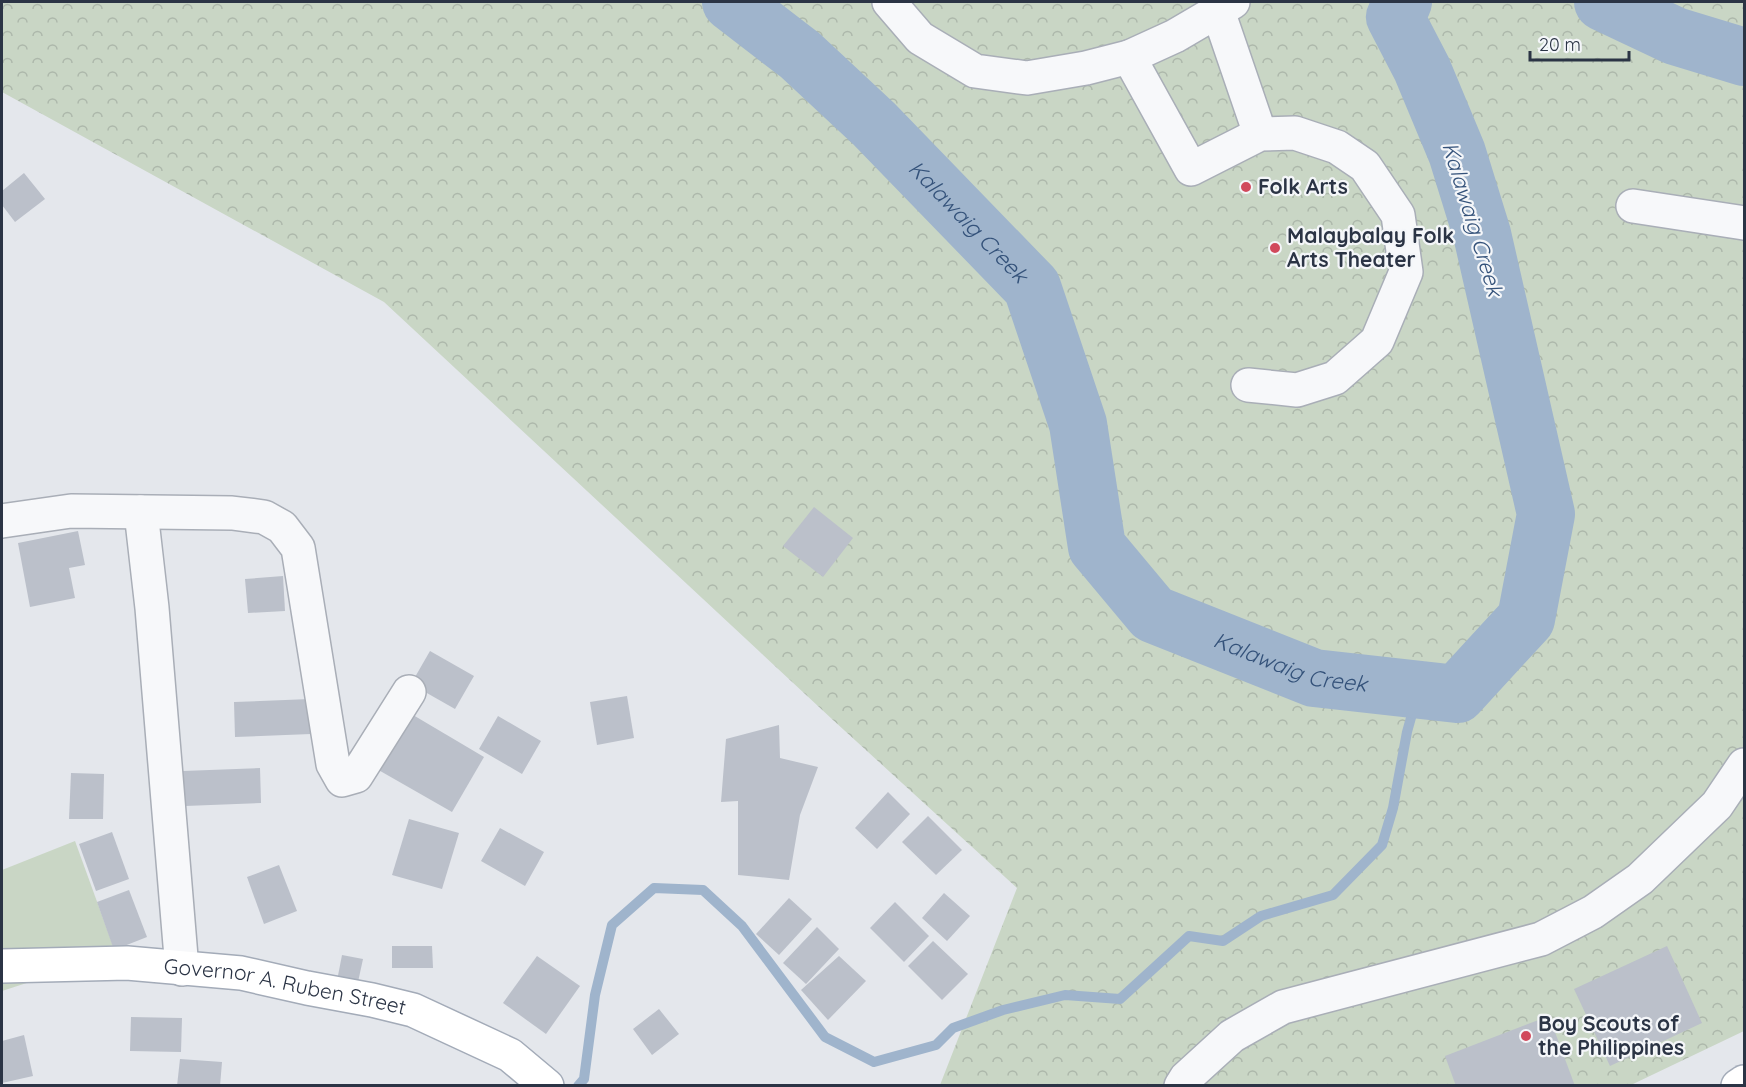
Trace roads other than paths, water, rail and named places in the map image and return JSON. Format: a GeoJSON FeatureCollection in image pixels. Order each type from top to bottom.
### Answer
{"type":"FeatureCollection","features":[{"type":"Feature","properties":{"kind":"main road","name":"Governor A. Ruben Street"},"geometry":{"type":"LineString","coordinates":[[2,966],[127,963],[242,973],[372,1000],[413,1010],[510,1055],[545,1083]]}},
{"type":"Feature","properties":{"kind":"main road"},"geometry":{"type":"LineString","coordinates":[[1738,1086],[1744,1082]]}},
{"type":"Feature","properties":{"kind":"street"},"geometry":{"type":"LineString","coordinates":[[889,2],[920,38],[975,71],[1028,78],[1086,68],[1130,57],[1175,36],[1226,6],[1260,134]]}},
{"type":"Feature","properties":{"kind":"street"},"geometry":{"type":"LineString","coordinates":[[1130,57],[1191,169],[1260,134],[1295,133],[1337,147],[1365,165],[1398,215],[1406,272],[1377,341],[1335,378],[1297,390],[1248,385]]}},
{"type":"Feature","properties":{"kind":"street"},"geometry":{"type":"LineString","coordinates":[[1633,206],[1744,223]]}},
{"type":"Feature","properties":{"kind":"street"},"geometry":{"type":"LineString","coordinates":[[2,522],[71,511],[232,513],[264,517],[282,527],[298,548],[333,764],[342,780],[356,776],[409,692]]}},
{"type":"Feature","properties":{"kind":"street"},"geometry":{"type":"LineString","coordinates":[[141,512],[153,620],[182,969]]}},
{"type":"Feature","properties":{"kind":"street"},"geometry":{"type":"LineString","coordinates":[[1181,1086],[1186,1078],[1232,1036],[1283,1007],[1541,939],[1593,912],[1648,871],[1717,805],[1744,765]]}},
{"type":"Feature","properties":{"kind":"waterway","name":"Kalawaig Creek"},"geometry":{"type":"LineString","coordinates":[[731,2],[800,55],[874,124],[1032,287],[1078,424],[1097,547],[1153,614],[1314,678],[1457,694],[1526,619],[1546,514],[1482,234],[1457,153],[1422,69],[1395,17],[1403,2]]}},
{"type":"Feature","properties":{"kind":"waterway","name":"Kalawaig Creek"},"geometry":{"type":"LineString","coordinates":[[1603,2],[1675,36],[1744,57]]}},
{"type":"Feature","properties":{"kind":"waterway"},"geometry":{"type":"LineString","coordinates":[[578,1086],[584,1079],[595,995],[612,925],[654,888],[703,890],[742,926],[825,1037],[874,1062],[936,1045],[953,1028],[1003,1010],[1065,995],[1120,999],[1189,936],[1223,941],[1261,916],[1333,895],[1382,845],[1393,808],[1407,732],[1419,689]]}},
{"type":"Feature","properties":{"kind":"place","name":"Folk Arts"},"geometry":{"type":"Point","coordinates":[1246,187]}},
{"type":"Feature","properties":{"kind":"place","name":"Malaybalay Folk Arts Theater"},"geometry":{"type":"Point","coordinates":[1275,248]}},
{"type":"Feature","properties":{"kind":"place","name":"Boy Scouts of the Philippines"},"geometry":{"type":"Point","coordinates":[1526,1036]}}]}
